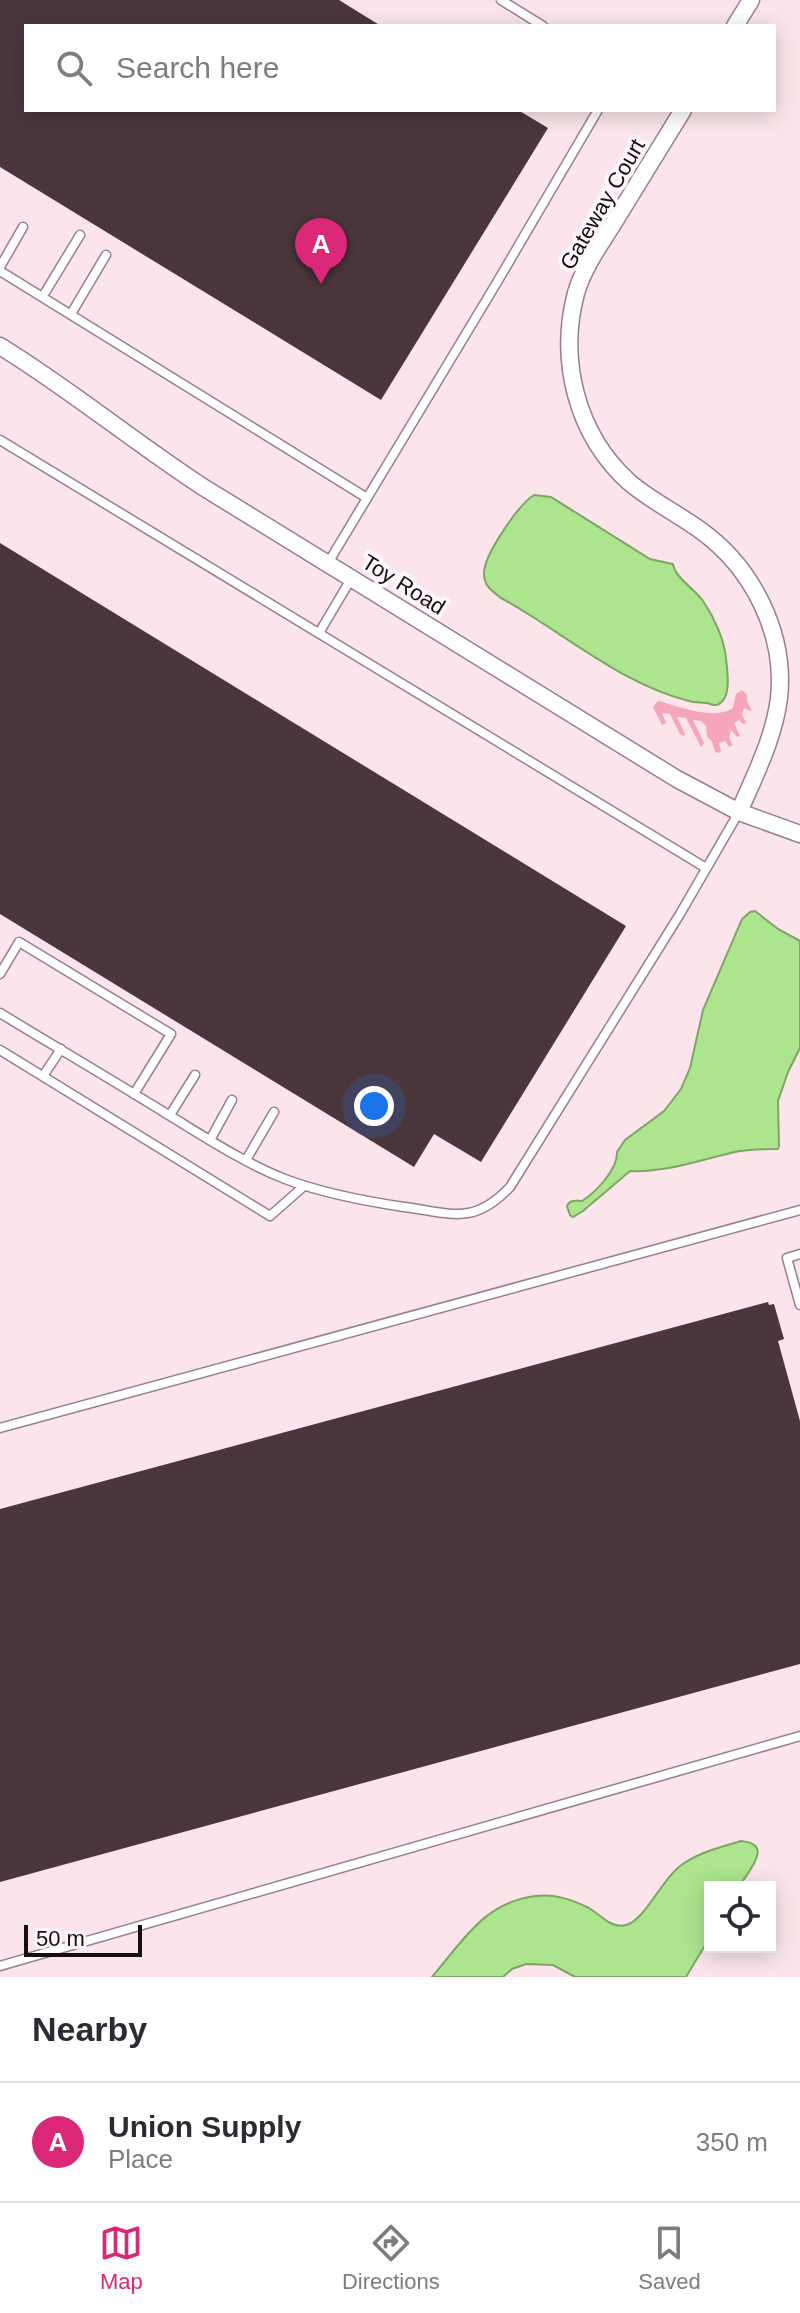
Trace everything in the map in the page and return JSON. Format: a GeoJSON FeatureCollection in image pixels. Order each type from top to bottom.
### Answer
{"type":"FeatureCollection","features":[{"type":"Feature","properties":{"kind":"street"},"geometry":{"type":"LineString","coordinates":[[736,24],[751,0]]}},
{"type":"Feature","properties":{"kind":"street","name":"Gateway Court"},"geometry":{"type":"LineString","coordinates":[[682,112],[583,275],[572,315],[569,347],[571,377],[579,409],[605,456],[648,497],[699,529],[721,547],[747,577],[764,607],[779,663],[779,699],[763,756],[739,812]]}},
{"type":"Feature","properties":{"kind":"street","name":"Toy Road"},"geometry":{"type":"LineString","coordinates":[[0,346],[62,385],[153,455],[677,779],[739,812],[800,834]]}},
{"type":"Feature","properties":{"kind":"lane"},"geometry":{"type":"LineString","coordinates":[[501,0],[540,24]]}},
{"type":"Feature","properties":{"kind":"lane"},"geometry":{"type":"LineString","coordinates":[[328,563],[597,112]]}},
{"type":"Feature","properties":{"kind":"lane"},"geometry":{"type":"LineString","coordinates":[[23,227],[0,269],[367,498]]}},
{"type":"Feature","properties":{"kind":"lane"},"geometry":{"type":"LineString","coordinates":[[43,296],[80,235]]}},
{"type":"Feature","properties":{"kind":"lane"},"geometry":{"type":"LineString","coordinates":[[71,314],[106,255]]}},
{"type":"Feature","properties":{"kind":"lane"},"geometry":{"type":"LineString","coordinates":[[0,440],[706,868]]}},
{"type":"Feature","properties":{"kind":"lane"},"geometry":{"type":"LineString","coordinates":[[319,633],[352,578]]}},
{"type":"Feature","properties":{"kind":"lane"},"geometry":{"type":"LineString","coordinates":[[0,1013],[210,1140],[281,1177],[304,1186],[382,1204],[457,1215],[472,1214],[494,1202],[510,1187],[739,812]]}},
{"type":"Feature","properties":{"kind":"lane"},"geometry":{"type":"LineString","coordinates":[[0,974],[19,942],[171,1034],[134,1094]]}},
{"type":"Feature","properties":{"kind":"lane"},"geometry":{"type":"LineString","coordinates":[[43,1076],[61,1049]]}},
{"type":"Feature","properties":{"kind":"lane"},"geometry":{"type":"LineString","coordinates":[[0,1050],[270,1216],[304,1186]]}},
{"type":"Feature","properties":{"kind":"lane"},"geometry":{"type":"LineString","coordinates":[[170,1115],[195,1075]]}},
{"type":"Feature","properties":{"kind":"lane"},"geometry":{"type":"LineString","coordinates":[[210,1140],[232,1100]]}},
{"type":"Feature","properties":{"kind":"lane"},"geometry":{"type":"LineString","coordinates":[[246,1160],[274,1112]]}},
{"type":"Feature","properties":{"kind":"lane"},"geometry":{"type":"LineString","coordinates":[[0,1428],[800,1210]]}},
{"type":"Feature","properties":{"kind":"lane"},"geometry":{"type":"LineString","coordinates":[[800,1254],[787,1258],[800,1305]]}},
{"type":"Feature","properties":{"kind":"lane"},"geometry":{"type":"LineString","coordinates":[[0,1966],[800,1736]]}},
{"type":"Feature","properties":{"kind":"shaded area"},"geometry":{"type":"Polygon","coordinates":[[[534,495],[551,497],[650,559],[673,564],[677,574],[703,601],[721,636],[728,676],[723,701],[716,705],[691,702],[639,682],[592,656],[489,588],[484,574],[489,555],[511,519],[534,495]]]}},
{"type":"Feature","properties":{"kind":"shaded area"},"geometry":{"type":"Polygon","coordinates":[[[742,690],[752,710],[744,708],[742,714],[746,723],[739,720],[734,723],[740,736],[737,737],[731,730],[729,738],[733,745],[729,747],[725,741],[719,743],[719,753],[715,752],[712,741],[707,737],[706,726],[701,721],[693,720],[704,743],[701,747],[686,718],[677,717],[684,736],[670,714],[662,713],[666,723],[662,725],[653,707],[658,701],[706,713],[725,712],[733,708],[736,694],[742,690]]]}},
{"type":"Feature","properties":{"kind":"shaded area"},"geometry":{"type":"Polygon","coordinates":[[[755,911],[800,941],[800,1048],[778,1101],[778,1149],[740,1151],[672,1167],[630,1171],[573,1217],[568,1204],[582,1201],[594,1192],[610,1173],[625,1140],[664,1111],[681,1089],[690,1068],[703,1010],[742,919],[755,911]]]}},
{"type":"Feature","properties":{"kind":"shaded area"},"geometry":{"type":"Polygon","coordinates":[[[741,1841],[751,1843],[758,1853],[743,1881],[704,1881],[704,1947],[686,1977],[575,1977],[553,1965],[526,1964],[512,1969],[503,1977],[432,1977],[476,1925],[502,1906],[536,1896],[556,1897],[589,1908],[611,1923],[626,1925],[646,1909],[679,1867],[717,1848],[741,1841]]]}},
{"type":"Feature","properties":{"kind":"building"},"geometry":{"type":"Polygon","coordinates":[[[0,0],[339,0],[378,24],[24,24],[24,112],[521,112],[548,128],[381,400],[0,167],[0,0]]]}},
{"type":"Feature","properties":{"kind":"building"},"geometry":{"type":"Polygon","coordinates":[[[0,543],[626,926],[481,1162],[434,1134],[414,1167],[0,914],[0,543]]]}},
{"type":"Feature","properties":{"kind":"building"},"geometry":{"type":"Polygon","coordinates":[[[768,1302],[769,1305],[774,1304],[784,1339],[778,1341],[800,1421],[800,1664],[0,1882],[0,1509],[768,1302]]]}},
{"type":"Feature","properties":{"kind":"place","name":"Union Supply"},"geometry":{"type":"Point","coordinates":[321,284]}}]}
